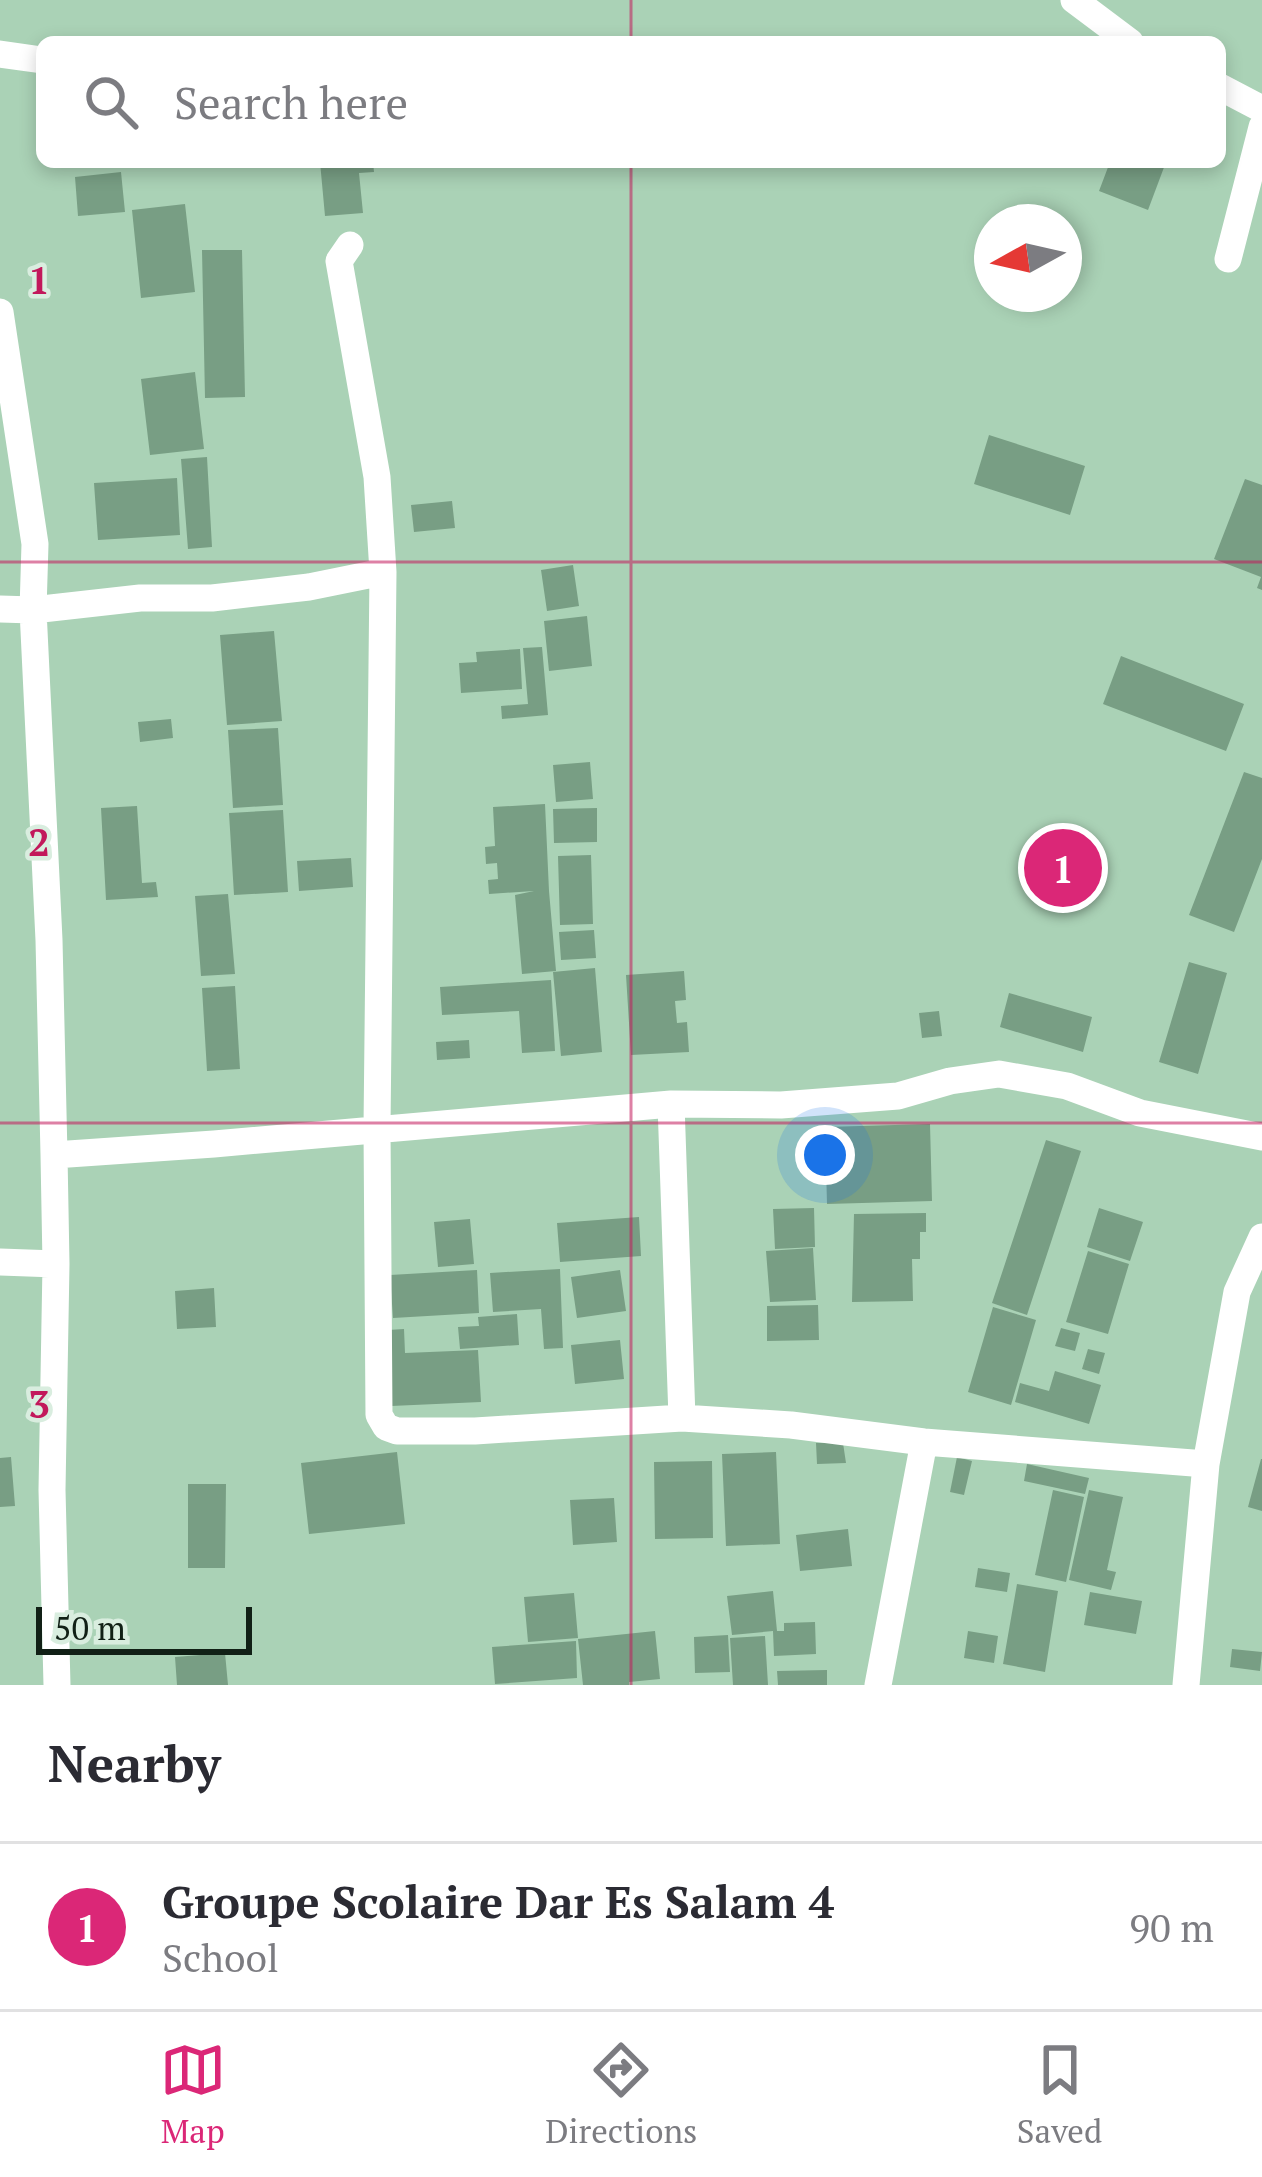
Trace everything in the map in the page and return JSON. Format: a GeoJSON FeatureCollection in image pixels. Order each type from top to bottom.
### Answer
{"type":"FeatureCollection","features":[{"type":"Feature","properties":{"kind":"street"},"geometry":{"type":"LineString","coordinates":[[1074,0],[1122,36]]}},
{"type":"Feature","properties":{"kind":"street"},"geometry":{"type":"LineString","coordinates":[[0,54],[36,59]]}},
{"type":"Feature","properties":{"kind":"street"},"geometry":{"type":"LineString","coordinates":[[1226,91],[1262,109]]}},
{"type":"Feature","properties":{"kind":"street"},"geometry":{"type":"LineString","coordinates":[[1228,259],[1262,127]]}},
{"type":"Feature","properties":{"kind":"street"},"geometry":{"type":"LineString","coordinates":[[350,245],[339,261],[377,477],[382,572],[377,1128],[379,1415],[386,1427],[476,1431],[682,1418],[1205,1464]]}},
{"type":"Feature","properties":{"kind":"street"},"geometry":{"type":"LineString","coordinates":[[0,312],[34,544],[33,610],[50,940],[57,1685]]}},
{"type":"Feature","properties":{"kind":"street"},"geometry":{"type":"LineString","coordinates":[[0,609],[232,596],[382,572]]}},
{"type":"Feature","properties":{"kind":"street"},"geometry":{"type":"LineString","coordinates":[[54,1155],[671,1104],[781,1105],[898,1096],[999,1074],[1066,1087],[1140,1113],[1262,1137]]}},
{"type":"Feature","properties":{"kind":"street"},"geometry":{"type":"LineString","coordinates":[[671,1104],[682,1418]]}},
{"type":"Feature","properties":{"kind":"street"},"geometry":{"type":"LineString","coordinates":[[1186,1685],[1205,1464],[1237,1292],[1262,1237]]}},
{"type":"Feature","properties":{"kind":"street"},"geometry":{"type":"LineString","coordinates":[[0,1262],[56,1264]]}},
{"type":"Feature","properties":{"kind":"street"},"geometry":{"type":"LineString","coordinates":[[878,1685],[924,1442]]}},
{"type":"Feature","properties":{"kind":"building"},"geometry":{"type":"Polygon","coordinates":[[[321,168],[374,168],[374,172],[359,173],[363,213],[325,216],[321,168]]]}},
{"type":"Feature","properties":{"kind":"building"},"geometry":{"type":"Polygon","coordinates":[[[1108,168],[1164,168],[1148,210],[1099,191],[1108,168]]]}},
{"type":"Feature","properties":{"kind":"building"},"geometry":{"type":"Polygon","coordinates":[[[121,172],[125,212],[78,216],[75,177],[121,172]]]}},
{"type":"Feature","properties":{"kind":"building"},"geometry":{"type":"Polygon","coordinates":[[[185,204],[195,292],[141,298],[132,210],[185,204]]]}},
{"type":"Feature","properties":{"kind":"building"},"geometry":{"type":"Polygon","coordinates":[[[202,250],[242,250],[245,397],[205,398],[202,250]]]}},
{"type":"Feature","properties":{"kind":"building"},"geometry":{"type":"Polygon","coordinates":[[[195,372],[204,449],[150,455],[141,379],[195,372]]]}},
{"type":"Feature","properties":{"kind":"building"},"geometry":{"type":"Polygon","coordinates":[[[989,435],[1085,466],[1070,515],[974,484],[989,435]]]}},
{"type":"Feature","properties":{"kind":"building"},"geometry":{"type":"Polygon","coordinates":[[[207,457],[212,547],[188,549],[181,459],[207,457]]]}},
{"type":"Feature","properties":{"kind":"building"},"geometry":{"type":"Polygon","coordinates":[[[177,478],[180,535],[98,540],[94,483],[177,478]]]}},
{"type":"Feature","properties":{"kind":"building"},"geometry":{"type":"Polygon","coordinates":[[[1245,479],[1262,485],[1262,590],[1257,588],[1261,577],[1214,559],[1245,479]]]}},
{"type":"Feature","properties":{"kind":"building"},"geometry":{"type":"Polygon","coordinates":[[[452,501],[455,528],[414,532],[411,505],[452,501]]]}},
{"type":"Feature","properties":{"kind":"building"},"geometry":{"type":"Polygon","coordinates":[[[573,565],[579,606],[547,611],[541,570],[573,565]]]}},
{"type":"Feature","properties":{"kind":"building"},"geometry":{"type":"Polygon","coordinates":[[[587,616],[592,666],[549,671],[544,621],[587,616]]]}},
{"type":"Feature","properties":{"kind":"building"},"geometry":{"type":"Polygon","coordinates":[[[274,631],[282,721],[227,725],[220,635],[274,631]]]}},
{"type":"Feature","properties":{"kind":"building"},"geometry":{"type":"Polygon","coordinates":[[[542,647],[548,715],[502,719],[501,706],[528,704],[523,648],[542,647]]]}},
{"type":"Feature","properties":{"kind":"building"},"geometry":{"type":"Polygon","coordinates":[[[520,649],[522,689],[461,693],[459,663],[477,662],[476,652],[520,649]]]}},
{"type":"Feature","properties":{"kind":"building"},"geometry":{"type":"Polygon","coordinates":[[[1121,656],[1244,704],[1226,751],[1103,704],[1121,656]]]}},
{"type":"Feature","properties":{"kind":"building"},"geometry":{"type":"Polygon","coordinates":[[[171,719],[173,738],[140,742],[138,722],[171,719]]]}},
{"type":"Feature","properties":{"kind":"building"},"geometry":{"type":"Polygon","coordinates":[[[278,728],[283,805],[233,808],[228,730],[278,728]]]}},
{"type":"Feature","properties":{"kind":"building"},"geometry":{"type":"Polygon","coordinates":[[[590,762],[593,799],[556,802],[553,765],[590,762]]]}},
{"type":"Feature","properties":{"kind":"building"},"geometry":{"type":"Polygon","coordinates":[[[1244,772],[1262,778],[1262,859],[1234,932],[1189,915],[1244,772]]]}},
{"type":"Feature","properties":{"kind":"building"},"geometry":{"type":"Polygon","coordinates":[[[545,804],[556,971],[522,974],[515,895],[534,891],[489,894],[488,880],[498,879],[497,863],[486,864],[485,847],[495,846],[493,807],[545,804]]]}},
{"type":"Feature","properties":{"kind":"building"},"geometry":{"type":"Polygon","coordinates":[[[137,806],[142,883],[156,882],[158,897],[106,900],[101,808],[137,806]]]}},
{"type":"Feature","properties":{"kind":"building"},"geometry":{"type":"Polygon","coordinates":[[[597,808],[597,842],[554,843],[553,809],[597,808]]]}},
{"type":"Feature","properties":{"kind":"building"},"geometry":{"type":"Polygon","coordinates":[[[283,810],[288,892],[234,895],[229,813],[283,810]]]}},
{"type":"Feature","properties":{"kind":"building"},"geometry":{"type":"Polygon","coordinates":[[[591,855],[593,924],[560,925],[558,856],[591,855]]]}},
{"type":"Feature","properties":{"kind":"building"},"geometry":{"type":"Polygon","coordinates":[[[351,858],[353,887],[299,891],[297,861],[351,858]]]}},
{"type":"Feature","properties":{"kind":"building"},"geometry":{"type":"Polygon","coordinates":[[[228,894],[235,974],[201,976],[195,896],[228,894]]]}},
{"type":"Feature","properties":{"kind":"building"},"geometry":{"type":"Polygon","coordinates":[[[594,930],[596,958],[561,960],[559,932],[594,930]]]}},
{"type":"Feature","properties":{"kind":"building"},"geometry":{"type":"Polygon","coordinates":[[[1189,962],[1227,973],[1198,1074],[1159,1062],[1189,962]]]}},
{"type":"Feature","properties":{"kind":"building"},"geometry":{"type":"Polygon","coordinates":[[[595,968],[602,1052],[561,1056],[553,972],[595,968]]]}},
{"type":"Feature","properties":{"kind":"building"},"geometry":{"type":"Polygon","coordinates":[[[684,971],[686,1000],[675,1001],[677,1023],[687,1022],[689,1052],[631,1055],[626,975],[684,971]]]}},
{"type":"Feature","properties":{"kind":"building"},"geometry":{"type":"Polygon","coordinates":[[[551,980],[555,1051],[522,1053],[519,1011],[442,1015],[440,987],[551,980]]]}},
{"type":"Feature","properties":{"kind":"building"},"geometry":{"type":"Polygon","coordinates":[[[235,986],[240,1069],[207,1071],[202,988],[235,986]]]}},
{"type":"Feature","properties":{"kind":"building"},"geometry":{"type":"Polygon","coordinates":[[[1009,993],[1092,1017],[1083,1052],[1000,1027],[1009,993]]]}},
{"type":"Feature","properties":{"kind":"building"},"geometry":{"type":"Polygon","coordinates":[[[939,1011],[942,1036],[922,1038],[919,1013],[939,1011]]]}},
{"type":"Feature","properties":{"kind":"building"},"geometry":{"type":"Polygon","coordinates":[[[469,1040],[470,1058],[437,1060],[436,1042],[469,1040]]]}},
{"type":"Feature","properties":{"kind":"building"},"geometry":{"type":"Polygon","coordinates":[[[930,1124],[932,1201],[827,1204],[825,1127],[930,1124]]]}},
{"type":"Feature","properties":{"kind":"building"},"geometry":{"type":"Polygon","coordinates":[[[1046,1140],[1081,1151],[1027,1315],[992,1303],[1046,1140]]]}},
{"type":"Feature","properties":{"kind":"building"},"geometry":{"type":"Polygon","coordinates":[[[814,1208],[815,1247],[775,1249],[773,1209],[814,1208]]]}},
{"type":"Feature","properties":{"kind":"building"},"geometry":{"type":"Polygon","coordinates":[[[1099,1208],[1143,1222],[1130,1261],[1087,1247],[1099,1208]]]}},
{"type":"Feature","properties":{"kind":"building"},"geometry":{"type":"Polygon","coordinates":[[[926,1213],[920,1259],[912,1259],[913,1301],[852,1302],[854,1214],[926,1213]]]}},
{"type":"Feature","properties":{"kind":"building"},"geometry":{"type":"Polygon","coordinates":[[[639,1217],[641,1256],[560,1262],[557,1223],[639,1217]]]}},
{"type":"Feature","properties":{"kind":"building"},"geometry":{"type":"Polygon","coordinates":[[[470,1219],[474,1264],[438,1267],[434,1222],[470,1219]]]}},
{"type":"Feature","properties":{"kind":"building"},"geometry":{"type":"Polygon","coordinates":[[[813,1248],[816,1300],[770,1302],[766,1251],[813,1248]]]}},
{"type":"Feature","properties":{"kind":"building"},"geometry":{"type":"Polygon","coordinates":[[[1088,1251],[1129,1264],[1108,1334],[1066,1322],[1088,1251]]]}},
{"type":"Feature","properties":{"kind":"building"},"geometry":{"type":"Polygon","coordinates":[[[560,1269],[563,1348],[544,1349],[541,1309],[493,1312],[490,1273],[560,1269]]]}},
{"type":"Feature","properties":{"kind":"building"},"geometry":{"type":"Polygon","coordinates":[[[477,1270],[479,1313],[393,1318],[390,1275],[477,1270]]]}},
{"type":"Feature","properties":{"kind":"building"},"geometry":{"type":"Polygon","coordinates":[[[620,1270],[626,1311],[577,1318],[571,1277],[620,1270]]]}},
{"type":"Feature","properties":{"kind":"building"},"geometry":{"type":"Polygon","coordinates":[[[214,1288],[216,1327],[177,1329],[175,1291],[214,1288]]]}},
{"type":"Feature","properties":{"kind":"building"},"geometry":{"type":"Polygon","coordinates":[[[818,1305],[819,1340],[767,1341],[767,1306],[818,1305]]]}},
{"type":"Feature","properties":{"kind":"building"},"geometry":{"type":"Polygon","coordinates":[[[993,1307],[1036,1320],[1011,1405],[968,1392],[993,1307]]]}},
{"type":"Feature","properties":{"kind":"building"},"geometry":{"type":"Polygon","coordinates":[[[517,1314],[519,1345],[460,1349],[458,1327],[479,1326],[478,1317],[517,1314]]]}},
{"type":"Feature","properties":{"kind":"building"},"geometry":{"type":"Polygon","coordinates":[[[1061,1328],[1080,1333],[1075,1351],[1055,1346],[1061,1328]]]}},
{"type":"Feature","properties":{"kind":"building"},"geometry":{"type":"Polygon","coordinates":[[[404,1329],[405,1353],[478,1350],[481,1402],[391,1406],[388,1330],[404,1329]]]}},
{"type":"Feature","properties":{"kind":"building"},"geometry":{"type":"Polygon","coordinates":[[[620,1340],[624,1379],[575,1384],[571,1345],[620,1340]]]}},
{"type":"Feature","properties":{"kind":"building"},"geometry":{"type":"Polygon","coordinates":[[[1088,1349],[1105,1353],[1099,1374],[1082,1369],[1088,1349]]]}},
{"type":"Feature","properties":{"kind":"building"},"geometry":{"type":"Polygon","coordinates":[[[1055,1371],[1101,1385],[1089,1424],[1015,1402],[1020,1383],[1049,1391],[1055,1371]]]}},
{"type":"Feature","properties":{"kind":"building"},"geometry":{"type":"Polygon","coordinates":[[[816,1443],[843,1443],[846,1463],[817,1464],[816,1443]]]}},
{"type":"Feature","properties":{"kind":"building"},"geometry":{"type":"Polygon","coordinates":[[[397,1452],[405,1524],[309,1534],[301,1463],[397,1452]]]}},
{"type":"Feature","properties":{"kind":"building"},"geometry":{"type":"Polygon","coordinates":[[[776,1452],[780,1544],[726,1546],[722,1454],[776,1452]]]}},
{"type":"Feature","properties":{"kind":"building"},"geometry":{"type":"Polygon","coordinates":[[[11,1457],[15,1506],[0,1507],[0,1458],[11,1457]]]}},
{"type":"Feature","properties":{"kind":"building"},"geometry":{"type":"Polygon","coordinates":[[[957,1457],[972,1461],[964,1495],[950,1492],[957,1457]]]}},
{"type":"Feature","properties":{"kind":"building"},"geometry":{"type":"Polygon","coordinates":[[[1262,1459],[1262,1511],[1248,1507],[1262,1459]]]}},
{"type":"Feature","properties":{"kind":"building"},"geometry":{"type":"Polygon","coordinates":[[[712,1461],[713,1538],[655,1539],[654,1462],[712,1461]]]}},
{"type":"Feature","properties":{"kind":"building"},"geometry":{"type":"Polygon","coordinates":[[[1027,1464],[1089,1478],[1085,1494],[1024,1481],[1027,1464]]]}},
{"type":"Feature","properties":{"kind":"building"},"geometry":{"type":"Polygon","coordinates":[[[188,1484],[226,1484],[225,1568],[188,1568],[188,1484]]]}},
{"type":"Feature","properties":{"kind":"building"},"geometry":{"type":"Polygon","coordinates":[[[1053,1490],[1084,1497],[1066,1582],[1035,1575],[1053,1490]]]}},
{"type":"Feature","properties":{"kind":"building"},"geometry":{"type":"Polygon","coordinates":[[[1089,1490],[1123,1497],[1107,1570],[1116,1572],[1111,1590],[1069,1580],[1089,1490]]]}},
{"type":"Feature","properties":{"kind":"building"},"geometry":{"type":"Polygon","coordinates":[[[614,1498],[617,1542],[573,1545],[570,1500],[614,1498]]]}},
{"type":"Feature","properties":{"kind":"building"},"geometry":{"type":"Polygon","coordinates":[[[848,1529],[852,1566],[800,1571],[796,1535],[848,1529]]]}},
{"type":"Feature","properties":{"kind":"building"},"geometry":{"type":"Polygon","coordinates":[[[978,1568],[1010,1573],[1007,1592],[975,1587],[978,1568]]]}},
{"type":"Feature","properties":{"kind":"building"},"geometry":{"type":"Polygon","coordinates":[[[1017,1584],[1058,1591],[1045,1672],[1003,1664],[1017,1584]]]}},
{"type":"Feature","properties":{"kind":"building"},"geometry":{"type":"Polygon","coordinates":[[[773,1591],[777,1631],[784,1631],[784,1623],[815,1622],[816,1654],[774,1656],[773,1631],[732,1635],[727,1596],[773,1591]]]}},
{"type":"Feature","properties":{"kind":"building"},"geometry":{"type":"Polygon","coordinates":[[[1090,1592],[1142,1601],[1136,1634],[1084,1625],[1090,1592]]]}},
{"type":"Feature","properties":{"kind":"building"},"geometry":{"type":"Polygon","coordinates":[[[574,1593],[578,1638],[528,1642],[524,1597],[574,1593]]]}},
{"type":"Feature","properties":{"kind":"building"},"geometry":{"type":"Polygon","coordinates":[[[655,1631],[660,1679],[583,1685],[578,1639],[655,1631]]]}},
{"type":"Feature","properties":{"kind":"building"},"geometry":{"type":"Polygon","coordinates":[[[968,1631],[998,1636],[994,1663],[964,1658],[968,1631]]]}},
{"type":"Feature","properties":{"kind":"building"},"geometry":{"type":"Polygon","coordinates":[[[728,1635],[730,1672],[695,1673],[694,1637],[728,1635]]]}},
{"type":"Feature","properties":{"kind":"building"},"geometry":{"type":"Polygon","coordinates":[[[765,1636],[768,1685],[733,1685],[730,1638],[765,1636]]]}},
{"type":"Feature","properties":{"kind":"building"},"geometry":{"type":"Polygon","coordinates":[[[576,1641],[577,1678],[495,1684],[492,1647],[576,1641]]]}},
{"type":"Feature","properties":{"kind":"building"},"geometry":{"type":"Polygon","coordinates":[[[1232,1649],[1262,1652],[1260,1671],[1230,1667],[1232,1649]]]}},
{"type":"Feature","properties":{"kind":"building"},"geometry":{"type":"Polygon","coordinates":[[[225,1653],[228,1685],[177,1685],[175,1657],[225,1653]]]}},
{"type":"Feature","properties":{"kind":"building"},"geometry":{"type":"Polygon","coordinates":[[[827,1670],[827,1685],[778,1685],[777,1671],[827,1670]]]}},
{"type":"Feature","properties":{"kind":"place","name":"Groupe Scolaire Dar Es Salam 4"},"geometry":{"type":"Point","coordinates":[1063,868]}}]}
